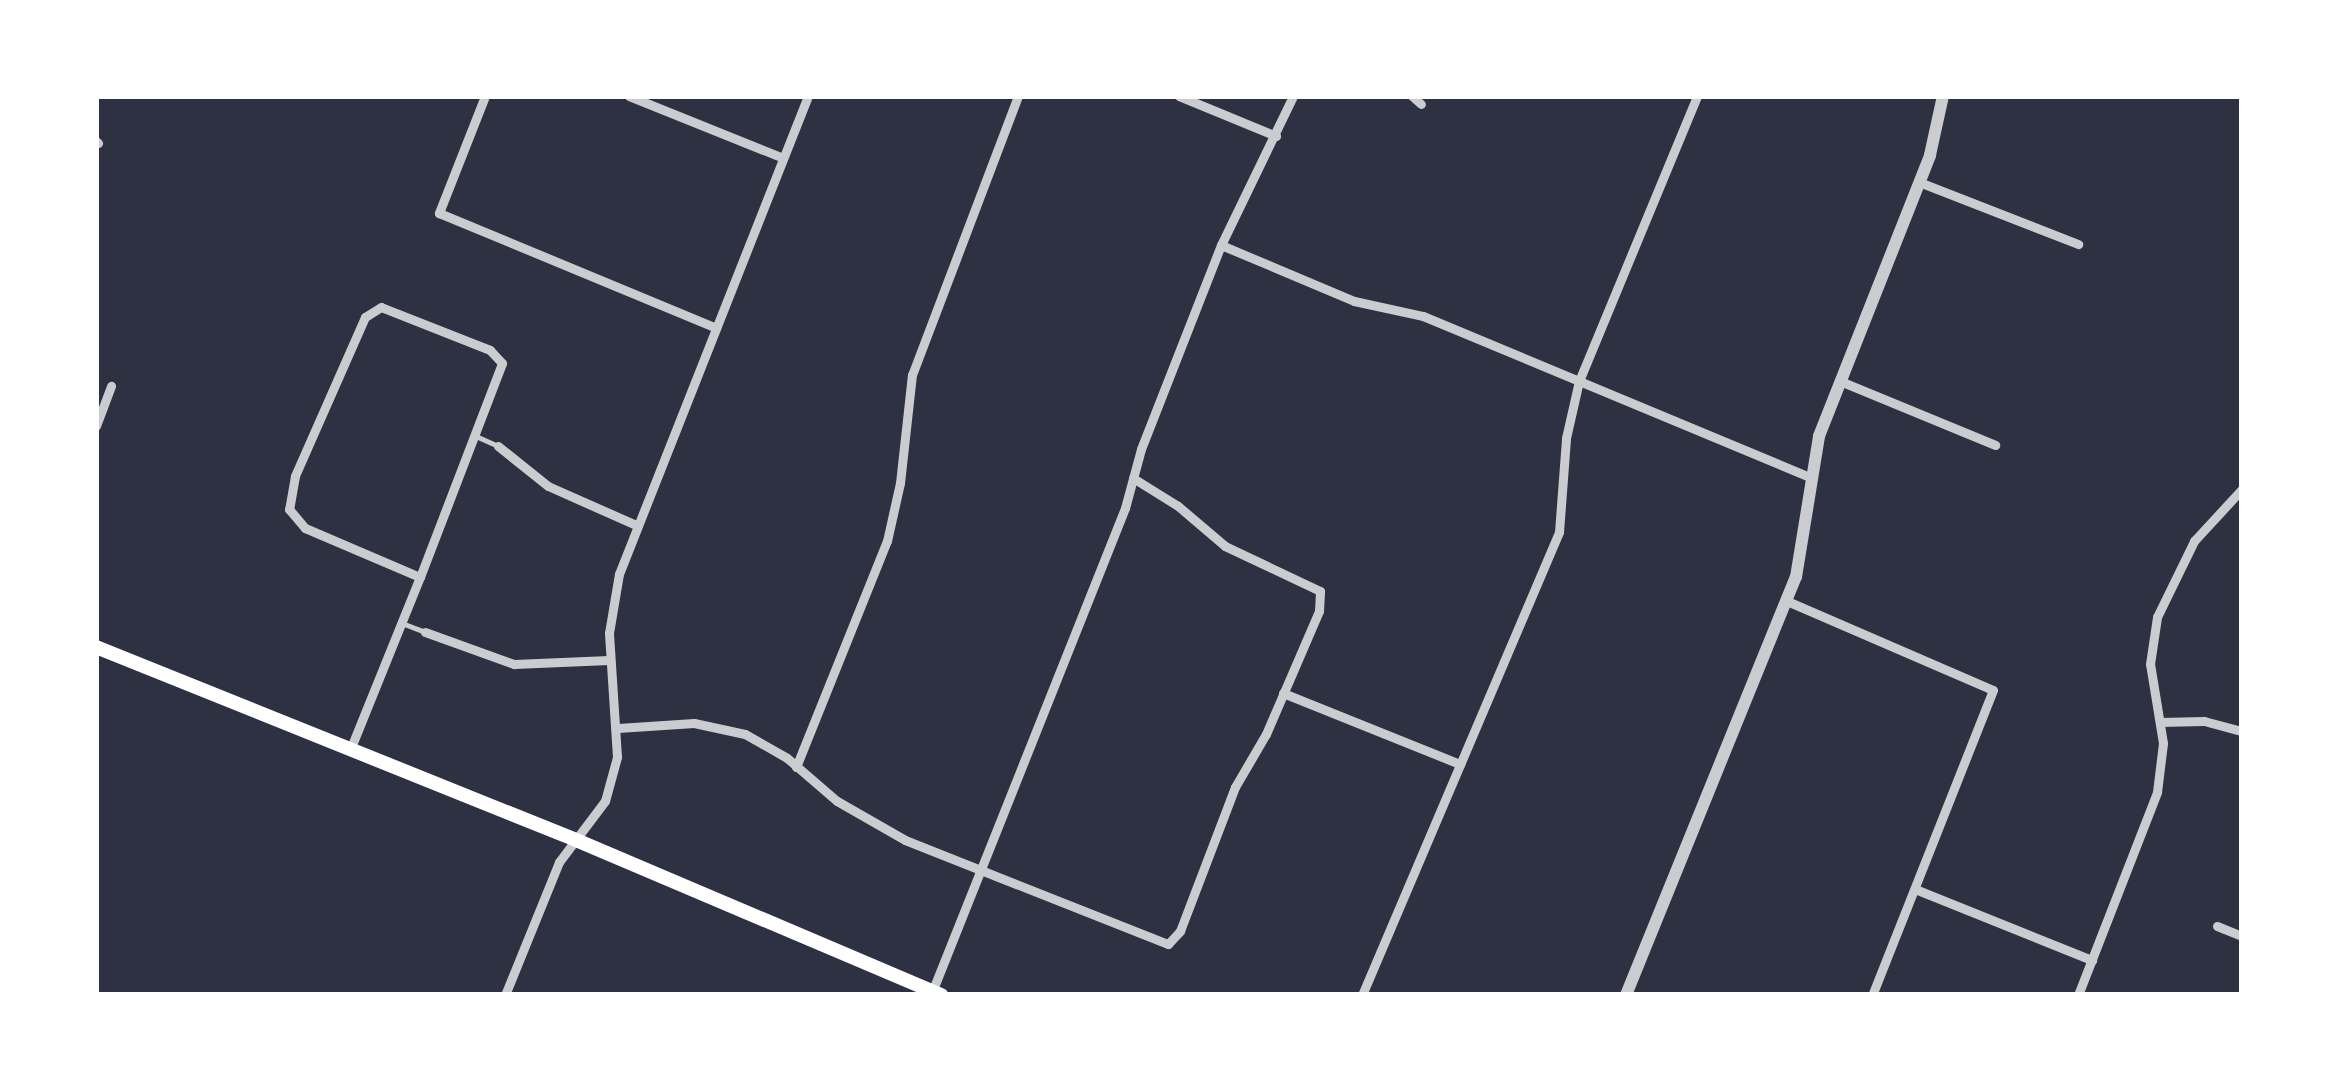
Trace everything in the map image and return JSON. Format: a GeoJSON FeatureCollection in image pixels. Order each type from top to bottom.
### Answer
{"type":"FeatureCollection","features":[{"type":"Feature","properties":{"kind":"main road"},"geometry":{"type":"LineString","coordinates":[[96,647],[576,840],[937,993]]}},
{"type":"Feature","properties":{"kind":"street"},"geometry":{"type":"LineString","coordinates":[[485,96],[439,213],[716,328]]}},
{"type":"Feature","properties":{"kind":"street"},"geometry":{"type":"LineString","coordinates":[[629,96],[783,158]]}},
{"type":"Feature","properties":{"kind":"street"},"geometry":{"type":"LineString","coordinates":[[506,995],[557,866],[605,801],[618,728],[609,660],[613,603],[637,525],[808,96]]}},
{"type":"Feature","properties":{"kind":"street"},"geometry":{"type":"LineString","coordinates":[[796,767],[887,541],[900,483],[912,375],[1018,96]]}},
{"type":"Feature","properties":{"kind":"street"},"geometry":{"type":"LineString","coordinates":[[1179,96],[1276,136]]}},
{"type":"Feature","properties":{"kind":"street"},"geometry":{"type":"LineString","coordinates":[[937,993],[1221,244],[1293,96]]}},
{"type":"Feature","properties":{"kind":"street"},"geometry":{"type":"LineString","coordinates":[[1362,995],[1559,532],[1566,438],[1579,381],[1697,96]]}},
{"type":"Feature","properties":{"kind":"street"},"geometry":{"type":"LineString","coordinates":[[1626,995],[1787,601],[1803,550],[1812,478],[1839,380],[1919,182],[1943,96]]}},
{"type":"Feature","properties":{"kind":"street"},"geometry":{"type":"LineString","coordinates":[[1919,182],[2078,244]]}},
{"type":"Feature","properties":{"kind":"street"},"geometry":{"type":"LineString","coordinates":[[1221,244],[1354,301],[1423,316],[1812,478]]}},
{"type":"Feature","properties":{"kind":"street"},"geometry":{"type":"LineString","coordinates":[[350,750],[421,578],[501,371],[499,355],[392,308],[371,310],[303,456],[289,509],[305,528],[421,578]]}},
{"type":"Feature","properties":{"kind":"street"},"geometry":{"type":"LineString","coordinates":[[1839,380],[1995,446]]}},
{"type":"Feature","properties":{"kind":"street"},"geometry":{"type":"LineString","coordinates":[[96,427],[111,386]]}},
{"type":"Feature","properties":{"kind":"street"},"geometry":{"type":"LineString","coordinates":[[498,446],[548,486],[637,525]]}},
{"type":"Feature","properties":{"kind":"street"},"geometry":{"type":"LineString","coordinates":[[618,728],[718,725],[768,745],[870,822],[1168,944],[1180,931],[1235,787],[1283,694],[1318,611],[1320,591],[1225,546],[1178,506],[1133,478]]}},
{"type":"Feature","properties":{"kind":"street"},"geometry":{"type":"LineString","coordinates":[[2078,995],[2157,792],[2163,755],[2150,664],[2157,617],[2194,541],[2242,489]]}},
{"type":"Feature","properties":{"kind":"street"},"geometry":{"type":"LineString","coordinates":[[1787,601],[1993,690],[1872,995]]}},
{"type":"Feature","properties":{"kind":"street"},"geometry":{"type":"LineString","coordinates":[[425,632],[514,664],[609,660]]}},
{"type":"Feature","properties":{"kind":"street"},"geometry":{"type":"LineString","coordinates":[[1283,694],[1460,764]]}},
{"type":"Feature","properties":{"kind":"street"},"geometry":{"type":"LineString","coordinates":[[2160,722],[2204,721],[2242,731]]}},
{"type":"Feature","properties":{"kind":"street"},"geometry":{"type":"LineString","coordinates":[[1916,889],[2092,960]]}},
{"type":"Feature","properties":{"kind":"street"},"geometry":{"type":"LineString","coordinates":[[2217,926],[2242,936]]}},
{"type":"Feature","properties":{"kind":"lane"},"geometry":{"type":"LineString","coordinates":[[475,435],[498,446]]}},
{"type":"Feature","properties":{"kind":"lane"},"geometry":{"type":"LineString","coordinates":[[402,623],[425,632]]}}]}
